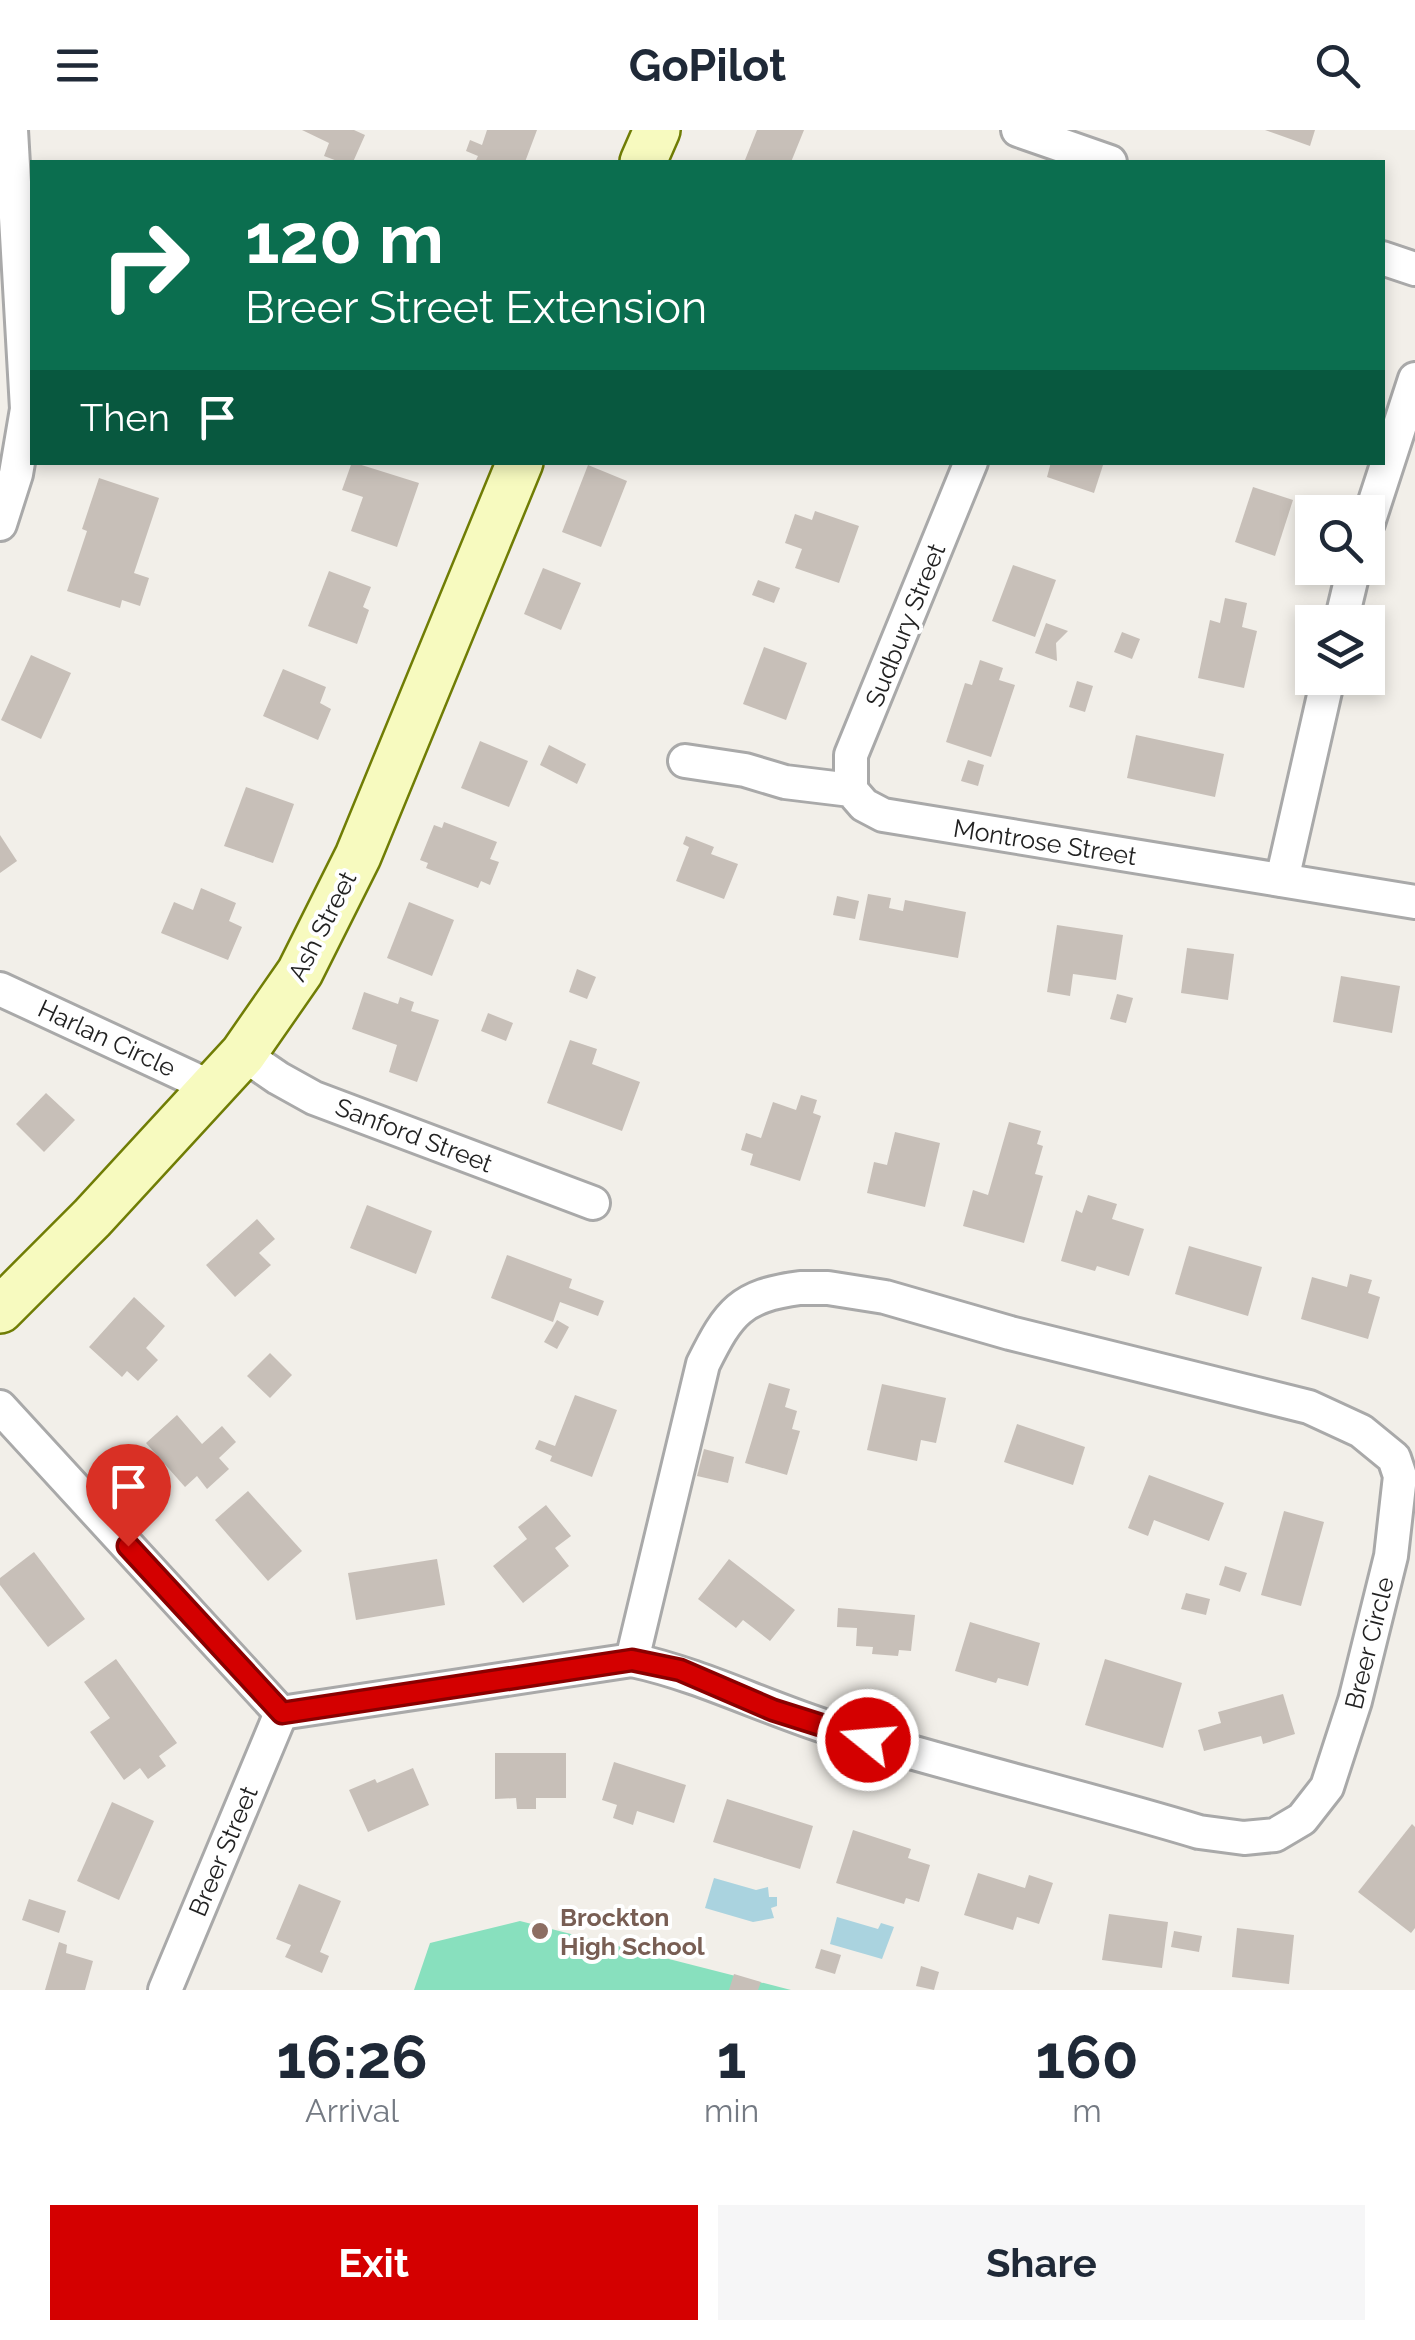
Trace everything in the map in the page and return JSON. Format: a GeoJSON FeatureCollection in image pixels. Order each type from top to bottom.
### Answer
{"type":"FeatureCollection","features":[{"type":"Feature","properties":{"kind":"street"},"geometry":{"type":"LineString","coordinates":[[0,524],[16,474],[27,409],[11,130]]}},
{"type":"Feature","properties":{"kind":"street"},"geometry":{"type":"LineString","coordinates":[[644,160],[657,130]]}},
{"type":"Feature","properties":{"kind":"street"},"geometry":{"type":"LineString","coordinates":[[1018,130],[1097,160]]}},
{"type":"Feature","properties":{"kind":"street"},"geometry":{"type":"LineString","coordinates":[[1385,259],[1415,269]]}},
{"type":"Feature","properties":{"kind":"street"},"geometry":{"type":"LineString","coordinates":[[1377,495],[1415,379]]}},
{"type":"Feature","properties":{"kind":"street","name":"Ash Street"},"geometry":{"type":"LineString","coordinates":[[0,1310],[213,1088],[243,1054],[300,972],[336,904],[519,465]]}},
{"type":"Feature","properties":{"kind":"street","name":"Sudbury Street"},"geometry":{"type":"LineString","coordinates":[[851,790],[852,754],[970,465]]}},
{"type":"Feature","properties":{"kind":"street"},"geometry":{"type":"LineString","coordinates":[[1282,880],[1324,695]]}},
{"type":"Feature","properties":{"kind":"street","name":"Montrose Street"},"geometry":{"type":"LineString","coordinates":[[684,761],[745,770],[785,782],[851,790],[864,805],[883,815],[1415,902]]}},
{"type":"Feature","properties":{"kind":"street","name":"Harlan Circle"},"geometry":{"type":"LineString","coordinates":[[0,988],[213,1088]]}},
{"type":"Feature","properties":{"kind":"street","name":"Sanford Street"},"geometry":{"type":"LineString","coordinates":[[243,1054],[314,1098],[592,1202]]}},
{"type":"Feature","properties":{"kind":"street","name":"Breer Circle"},"geometry":{"type":"LineString","coordinates":[[282,1713],[632,1660],[680,1670],[773,1710],[1022,1784],[1199,1832],[1244,1838],[1275,1835],[1313,1807],[1327,1787],[1336,1762],[1390,1556],[1400,1476],[1386,1448],[1361,1431],[1309,1408],[1010,1334],[885,1298],[828,1288],[756,1296],[738,1306],[724,1322],[703,1364],[632,1660]]}},
{"type":"Feature","properties":{"kind":"street"},"geometry":{"type":"LineString","coordinates":[[0,1407],[282,1713]]}},
{"type":"Feature","properties":{"kind":"street","name":"Breer Street"},"geometry":{"type":"LineString","coordinates":[[166,1990],[282,1713]]}},
{"type":"Feature","properties":{"kind":"green space"},"geometry":{"type":"Polygon","coordinates":[[[520,1921],[791,1990],[414,1990],[430,1943],[520,1921]]]}},
{"type":"Feature","properties":{"kind":"water"},"geometry":{"type":"Polygon","coordinates":[[[714,1878],[756,1890],[768,1887],[769,1897],[777,1897],[777,1906],[771,1908],[774,1918],[753,1922],[705,1908],[714,1878]]]}},
{"type":"Feature","properties":{"kind":"water"},"geometry":{"type":"Polygon","coordinates":[[[837,1917],[878,1929],[881,1923],[894,1927],[882,1959],[830,1944],[837,1917]]]}},
{"type":"Feature","properties":{"kind":"building"},"geometry":{"type":"Polygon","coordinates":[[[302,130],[354,130],[365,135],[354,160],[324,156],[329,143],[302,130]]]}},
{"type":"Feature","properties":{"kind":"building"},"geometry":{"type":"Polygon","coordinates":[[[487,130],[537,130],[526,160],[476,160],[478,156],[466,151],[470,140],[482,145],[487,130]]]}},
{"type":"Feature","properties":{"kind":"building"},"geometry":{"type":"Polygon","coordinates":[[[757,130],[804,130],[792,160],[745,160],[757,130]]]}},
{"type":"Feature","properties":{"kind":"building"},"geometry":{"type":"Polygon","coordinates":[[[1265,130],[1315,130],[1310,146],[1265,130]]]}},
{"type":"Feature","properties":{"kind":"building"},"geometry":{"type":"Polygon","coordinates":[[[351,465],[419,483],[397,547],[351,531],[363,497],[342,490],[351,465]]]}},
{"type":"Feature","properties":{"kind":"building"},"geometry":{"type":"Polygon","coordinates":[[[588,465],[627,481],[601,547],[562,532],[588,465]]]}},
{"type":"Feature","properties":{"kind":"building"},"geometry":{"type":"Polygon","coordinates":[[[1050,465],[1103,465],[1094,493],[1047,477],[1050,465]]]}},
{"type":"Feature","properties":{"kind":"building"},"geometry":{"type":"Polygon","coordinates":[[[99,478],[159,498],[134,573],[149,578],[140,606],[122,600],[120,608],[67,591],[99,478]]]}},
{"type":"Feature","properties":{"kind":"building"},"geometry":{"type":"Polygon","coordinates":[[[1253,487],[1293,500],[1275,556],[1235,542],[1253,487]]]}},
{"type":"Feature","properties":{"kind":"building"},"geometry":{"type":"Polygon","coordinates":[[[815,511],[859,526],[839,583],[795,568],[802,549],[785,543],[795,514],[812,520],[815,511]]]}},
{"type":"Feature","properties":{"kind":"building"},"geometry":{"type":"Polygon","coordinates":[[[1013,565],[1056,580],[1035,637],[992,621],[1013,565]]]}},
{"type":"Feature","properties":{"kind":"building"},"geometry":{"type":"Polygon","coordinates":[[[543,568],[581,583],[561,630],[524,614],[543,568]]]}},
{"type":"Feature","properties":{"kind":"building"},"geometry":{"type":"Polygon","coordinates":[[[329,571],[371,587],[363,607],[369,610],[357,644],[308,626],[329,571]]]}},
{"type":"Feature","properties":{"kind":"building"},"geometry":{"type":"Polygon","coordinates":[[[758,580],[780,588],[774,603],[752,595],[758,580]]]}},
{"type":"Feature","properties":{"kind":"building"},"geometry":{"type":"Polygon","coordinates":[[[1225,598],[1247,603],[1242,627],[1257,631],[1244,688],[1198,678],[1210,620],[1220,623],[1225,598]]]}},
{"type":"Feature","properties":{"kind":"building"},"geometry":{"type":"Polygon","coordinates":[[[1046,623],[1068,631],[1056,643],[1057,661],[1035,653],[1046,623]]]}},
{"type":"Feature","properties":{"kind":"building"},"geometry":{"type":"Polygon","coordinates":[[[1122,632],[1140,639],[1132,659],[1114,652],[1122,632]]]}},
{"type":"Feature","properties":{"kind":"building"},"geometry":{"type":"Polygon","coordinates":[[[764,647],[807,663],[786,720],[743,704],[764,647]]]}},
{"type":"Feature","properties":{"kind":"building"},"geometry":{"type":"Polygon","coordinates":[[[31,655],[71,673],[41,739],[1,720],[31,655]]]}},
{"type":"Feature","properties":{"kind":"building"},"geometry":{"type":"Polygon","coordinates":[[[980,660],[1003,668],[999,680],[1015,685],[991,757],[946,742],[965,683],[972,685],[980,660]]]}},
{"type":"Feature","properties":{"kind":"building"},"geometry":{"type":"Polygon","coordinates":[[[283,669],[326,687],[320,703],[331,709],[318,740],[263,716],[283,669]]]}},
{"type":"Feature","properties":{"kind":"building"},"geometry":{"type":"Polygon","coordinates":[[[1077,681],[1093,686],[1085,712],[1069,707],[1077,681]]]}},
{"type":"Feature","properties":{"kind":"building"},"geometry":{"type":"Polygon","coordinates":[[[1136,735],[1224,754],[1215,797],[1127,778],[1136,735]]]}},
{"type":"Feature","properties":{"kind":"building"},"geometry":{"type":"Polygon","coordinates":[[[480,741],[528,761],[509,807],[461,788],[480,741]]]}},
{"type":"Feature","properties":{"kind":"building"},"geometry":{"type":"Polygon","coordinates":[[[549,745],[586,764],[577,784],[540,765],[549,745]]]}},
{"type":"Feature","properties":{"kind":"building"},"geometry":{"type":"Polygon","coordinates":[[[968,760],[984,765],[978,786],[961,781],[968,760]]]}},
{"type":"Feature","properties":{"kind":"building"},"geometry":{"type":"Polygon","coordinates":[[[246,787],[294,804],[273,863],[224,846],[246,787]]]}},
{"type":"Feature","properties":{"kind":"building"},"geometry":{"type":"Polygon","coordinates":[[[444,822],[497,842],[490,859],[499,862],[490,885],[481,881],[478,888],[426,868],[428,863],[420,860],[434,825],[442,828],[444,822]]]}},
{"type":"Feature","properties":{"kind":"building"},"geometry":{"type":"Polygon","coordinates":[[[0,835],[17,861],[0,873],[0,835]]]}},
{"type":"Feature","properties":{"kind":"building"},"geometry":{"type":"Polygon","coordinates":[[[686,836],[714,847],[711,854],[738,864],[724,899],[676,881],[689,847],[683,844],[686,836]]]}},
{"type":"Feature","properties":{"kind":"building"},"geometry":{"type":"Polygon","coordinates":[[[201,888],[236,903],[229,921],[242,927],[228,960],[161,933],[174,902],[193,910],[201,888]]]}},
{"type":"Feature","properties":{"kind":"building"},"geometry":{"type":"Polygon","coordinates":[[[868,894],[891,898],[889,908],[903,911],[905,900],[966,912],[958,958],[859,940],[868,894]]]}},
{"type":"Feature","properties":{"kind":"building"},"geometry":{"type":"Polygon","coordinates":[[[837,896],[859,901],[855,919],[833,915],[837,896]]]}},
{"type":"Feature","properties":{"kind":"building"},"geometry":{"type":"Polygon","coordinates":[[[409,902],[454,920],[432,976],[387,958],[409,902]]]}},
{"type":"Feature","properties":{"kind":"building"},"geometry":{"type":"Polygon","coordinates":[[[1057,925],[1123,935],[1116,980],[1073,974],[1070,996],[1047,992],[1057,925]]]}},
{"type":"Feature","properties":{"kind":"building"},"geometry":{"type":"Polygon","coordinates":[[[1187,948],[1234,954],[1228,1000],[1181,993],[1187,948]]]}},
{"type":"Feature","properties":{"kind":"building"},"geometry":{"type":"Polygon","coordinates":[[[577,969],[596,977],[587,999],[569,992],[577,969]]]}},
{"type":"Feature","properties":{"kind":"building"},"geometry":{"type":"Polygon","coordinates":[[[1341,976],[1400,986],[1392,1033],[1333,1022],[1341,976]]]}},
{"type":"Feature","properties":{"kind":"building"},"geometry":{"type":"Polygon","coordinates":[[[364,992],[398,1004],[400,997],[414,1002],[411,1011],[439,1020],[417,1082],[389,1072],[397,1045],[352,1029],[364,992]]]}},
{"type":"Feature","properties":{"kind":"building"},"geometry":{"type":"Polygon","coordinates":[[[1117,994],[1133,998],[1126,1023],[1110,1019],[1117,994]]]}},
{"type":"Feature","properties":{"kind":"building"},"geometry":{"type":"Polygon","coordinates":[[[488,1013],[513,1023],[506,1041],[481,1031],[488,1013]]]}},
{"type":"Feature","properties":{"kind":"building"},"geometry":{"type":"Polygon","coordinates":[[[570,1040],[597,1049],[592,1064],[640,1082],[622,1131],[547,1103],[570,1040]]]}},
{"type":"Feature","properties":{"kind":"building"},"geometry":{"type":"Polygon","coordinates":[[[46,1093],[75,1120],[44,1152],[16,1124],[46,1093]]]}},
{"type":"Feature","properties":{"kind":"building"},"geometry":{"type":"Polygon","coordinates":[[[801,1095],[817,1100],[813,1113],[821,1116],[800,1181],[750,1165],[753,1154],[741,1150],[746,1133],[761,1138],[773,1102],[796,1110],[801,1095]]]}},
{"type":"Feature","properties":{"kind":"building"},"geometry":{"type":"Polygon","coordinates":[[[1009,1122],[1041,1131],[1037,1144],[1043,1146],[1035,1174],[1043,1176],[1024,1243],[963,1226],[973,1190],[988,1195],[1009,1122]]]}},
{"type":"Feature","properties":{"kind":"building"},"geometry":{"type":"Polygon","coordinates":[[[895,1132],[940,1143],[925,1207],[867,1193],[874,1162],[887,1165],[895,1132]]]}},
{"type":"Feature","properties":{"kind":"building"},"geometry":{"type":"Polygon","coordinates":[[[1088,1195],[1117,1204],[1112,1219],[1144,1229],[1129,1276],[1061,1261],[1076,1210],[1082,1213],[1088,1195]]]}},
{"type":"Feature","properties":{"kind":"building"},"geometry":{"type":"Polygon","coordinates":[[[367,1205],[432,1231],[416,1274],[350,1248],[367,1205]]]}},
{"type":"Feature","properties":{"kind":"building"},"geometry":{"type":"Polygon","coordinates":[[[257,1219],[275,1239],[259,1253],[271,1265],[235,1297],[206,1265],[257,1219]]]}},
{"type":"Feature","properties":{"kind":"building"},"geometry":{"type":"Polygon","coordinates":[[[1189,1246],[1262,1267],[1248,1316],[1175,1294],[1189,1246]]]}},
{"type":"Feature","properties":{"kind":"building"},"geometry":{"type":"Polygon","coordinates":[[[507,1255],[572,1279],[569,1288],[604,1301],[598,1316],[560,1302],[553,1322],[491,1298],[507,1255]]]}},
{"type":"Feature","properties":{"kind":"building"},"geometry":{"type":"Polygon","coordinates":[[[1350,1274],[1372,1280],[1368,1293],[1380,1297],[1368,1339],[1301,1319],[1312,1277],[1347,1287],[1350,1274]]]}},
{"type":"Feature","properties":{"kind":"building"},"geometry":{"type":"Polygon","coordinates":[[[134,1297],[165,1326],[146,1348],[158,1360],[138,1381],[127,1371],[122,1377],[89,1347],[134,1297]]]}},
{"type":"Feature","properties":{"kind":"building"},"geometry":{"type":"Polygon","coordinates":[[[557,1320],[569,1327],[557,1349],[544,1342],[557,1320]]]}},
{"type":"Feature","properties":{"kind":"building"},"geometry":{"type":"Polygon","coordinates":[[[270,1353],[292,1375],[270,1398],[247,1376],[270,1353]]]}},
{"type":"Feature","properties":{"kind":"building"},"geometry":{"type":"Polygon","coordinates":[[[769,1383],[790,1389],[785,1407],[797,1411],[792,1429],[800,1431],[787,1475],[745,1463],[769,1383]]]}},
{"type":"Feature","properties":{"kind":"building"},"geometry":{"type":"Polygon","coordinates":[[[882,1384],[946,1398],[936,1443],[921,1440],[917,1461],[867,1450],[882,1384]]]}},
{"type":"Feature","properties":{"kind":"building"},"geometry":{"type":"Polygon","coordinates":[[[575,1395],[617,1410],[592,1477],[550,1461],[552,1456],[535,1449],[539,1440],[555,1446],[575,1395]]]}},
{"type":"Feature","properties":{"kind":"building"},"geometry":{"type":"Polygon","coordinates":[[[177,1415],[202,1444],[222,1426],[236,1442],[219,1458],[229,1469],[207,1489],[197,1476],[185,1487],[146,1443],[177,1415]]]}},
{"type":"Feature","properties":{"kind":"building"},"geometry":{"type":"Polygon","coordinates":[[[1017,1424],[1085,1447],[1073,1485],[1004,1462],[1017,1424]]]}},
{"type":"Feature","properties":{"kind":"building"},"geometry":{"type":"Polygon","coordinates":[[[704,1449],[734,1457],[728,1483],[697,1476],[704,1449]]]}},
{"type":"Feature","properties":{"kind":"building"},"geometry":{"type":"Polygon","coordinates":[[[1149,1475],[1224,1503],[1209,1541],[1154,1520],[1148,1536],[1128,1528],[1149,1475]]]}},
{"type":"Feature","properties":{"kind":"building"},"geometry":{"type":"Polygon","coordinates":[[[248,1491],[302,1551],[268,1581],[215,1520],[248,1491]]]}},
{"type":"Feature","properties":{"kind":"building"},"geometry":{"type":"Polygon","coordinates":[[[546,1505],[571,1536],[555,1548],[569,1566],[523,1603],[493,1566],[527,1539],[518,1527],[546,1505]]]}},
{"type":"Feature","properties":{"kind":"building"},"geometry":{"type":"Polygon","coordinates":[[[1284,1511],[1324,1522],[1301,1606],[1261,1595],[1284,1511]]]}},
{"type":"Feature","properties":{"kind":"building"},"geometry":{"type":"Polygon","coordinates":[[[34,1552],[85,1619],[48,1647],[0,1585],[0,1578],[34,1552]]]}},
{"type":"Feature","properties":{"kind":"building"},"geometry":{"type":"Polygon","coordinates":[[[437,1559],[445,1605],[356,1620],[348,1573],[437,1559]]]}},
{"type":"Feature","properties":{"kind":"building"},"geometry":{"type":"Polygon","coordinates":[[[729,1559],[795,1610],[770,1641],[743,1620],[736,1628],[698,1599],[729,1559]]]}},
{"type":"Feature","properties":{"kind":"building"},"geometry":{"type":"Polygon","coordinates":[[[1225,1566],[1247,1573],[1240,1592],[1219,1585],[1225,1566]]]}},
{"type":"Feature","properties":{"kind":"building"},"geometry":{"type":"Polygon","coordinates":[[[1186,1593],[1210,1599],[1206,1615],[1181,1609],[1186,1593]]]}},
{"type":"Feature","properties":{"kind":"building"},"geometry":{"type":"Polygon","coordinates":[[[838,1608],[915,1615],[911,1651],[899,1650],[898,1656],[872,1654],[873,1647],[856,1646],[857,1628],[837,1627],[838,1608]]]}},
{"type":"Feature","properties":{"kind":"building"},"geometry":{"type":"Polygon","coordinates":[[[970,1622],[1040,1643],[1028,1686],[998,1678],[996,1683],[955,1671],[970,1622]]]}},
{"type":"Feature","properties":{"kind":"building"},"geometry":{"type":"Polygon","coordinates":[[[116,1659],[177,1743],[159,1756],[166,1766],[148,1779],[140,1768],[124,1780],[90,1732],[110,1718],[84,1682],[116,1659]]]}},
{"type":"Feature","properties":{"kind":"building"},"geometry":{"type":"Polygon","coordinates":[[[1105,1659],[1182,1683],[1163,1748],[1085,1725],[1105,1659]]]}},
{"type":"Feature","properties":{"kind":"building"},"geometry":{"type":"Polygon","coordinates":[[[1283,1694],[1295,1734],[1263,1744],[1261,1736],[1204,1751],[1198,1730],[1221,1723],[1218,1712],[1283,1694]]]}},
{"type":"Feature","properties":{"kind":"building"},"geometry":{"type":"Polygon","coordinates":[[[495,1753],[566,1753],[566,1798],[536,1798],[536,1809],[517,1809],[516,1798],[495,1799],[495,1753]]]}},
{"type":"Feature","properties":{"kind":"building"},"geometry":{"type":"Polygon","coordinates":[[[614,1762],[686,1785],[674,1823],[637,1811],[633,1825],[613,1818],[617,1805],[602,1800],[614,1762]]]}},
{"type":"Feature","properties":{"kind":"building"},"geometry":{"type":"Polygon","coordinates":[[[413,1768],[429,1805],[368,1832],[349,1790],[413,1768]]]}},
{"type":"Feature","properties":{"kind":"building"},"geometry":{"type":"Polygon","coordinates":[[[727,1799],[813,1826],[800,1869],[713,1842],[727,1799]]]}},
{"type":"Feature","properties":{"kind":"building"},"geometry":{"type":"Polygon","coordinates":[[[112,1802],[154,1821],[119,1900],[77,1881],[112,1802]]]}},
{"type":"Feature","properties":{"kind":"building"},"geometry":{"type":"Polygon","coordinates":[[[1412,1824],[1415,1928],[1411,1933],[1358,1892],[1412,1824]]]}},
{"type":"Feature","properties":{"kind":"building"},"geometry":{"type":"Polygon","coordinates":[[[853,1830],[911,1849],[908,1858],[930,1865],[919,1902],[906,1898],[904,1904],[836,1883],[853,1830]]]}},
{"type":"Feature","properties":{"kind":"building"},"geometry":{"type":"Polygon","coordinates":[[[978,1873],[1025,1888],[1029,1875],[1053,1883],[1039,1924],[1017,1917],[1013,1930],[964,1915],[978,1873]]]}},
{"type":"Feature","properties":{"kind":"building"},"geometry":{"type":"Polygon","coordinates":[[[299,1884],[341,1901],[320,1952],[329,1956],[322,1973],[285,1957],[291,1945],[276,1939],[299,1884]]]}},
{"type":"Feature","properties":{"kind":"building"},"geometry":{"type":"Polygon","coordinates":[[[29,1899],[66,1911],[59,1933],[22,1920],[29,1899]]]}},
{"type":"Feature","properties":{"kind":"building"},"geometry":{"type":"Polygon","coordinates":[[[1109,1914],[1168,1922],[1162,1968],[1102,1960],[1109,1914]]]}},
{"type":"Feature","properties":{"kind":"building"},"geometry":{"type":"Polygon","coordinates":[[[1237,1928],[1294,1935],[1289,1984],[1232,1977],[1237,1928]]]}},
{"type":"Feature","properties":{"kind":"building"},"geometry":{"type":"Polygon","coordinates":[[[1174,1931],[1202,1936],[1199,1952],[1171,1947],[1174,1931]]]}},
{"type":"Feature","properties":{"kind":"building"},"geometry":{"type":"Polygon","coordinates":[[[59,1942],[67,1945],[66,1953],[93,1961],[85,1990],[45,1990],[59,1942]]]}},
{"type":"Feature","properties":{"kind":"building"},"geometry":{"type":"Polygon","coordinates":[[[821,1949],[841,1955],[835,1974],[815,1968],[821,1949]]]}},
{"type":"Feature","properties":{"kind":"building"},"geometry":{"type":"Polygon","coordinates":[[[921,1966],[939,1972],[934,1990],[916,1986],[921,1966]]]}},
{"type":"Feature","properties":{"kind":"building"},"geometry":{"type":"Polygon","coordinates":[[[734,1974],[761,1982],[758,1990],[729,1990],[734,1974]]]}},
{"type":"Feature","properties":{"kind":"place","name":"Brockton High School"},"geometry":{"type":"Point","coordinates":[540,1931]}},
{"type":"Feature","properties":{"kind":"route"},"geometry":{"type":"LineString","coordinates":[[128,1546],[282,1713],[632,1660],[680,1670],[773,1710],[868,1740]]}}]}
